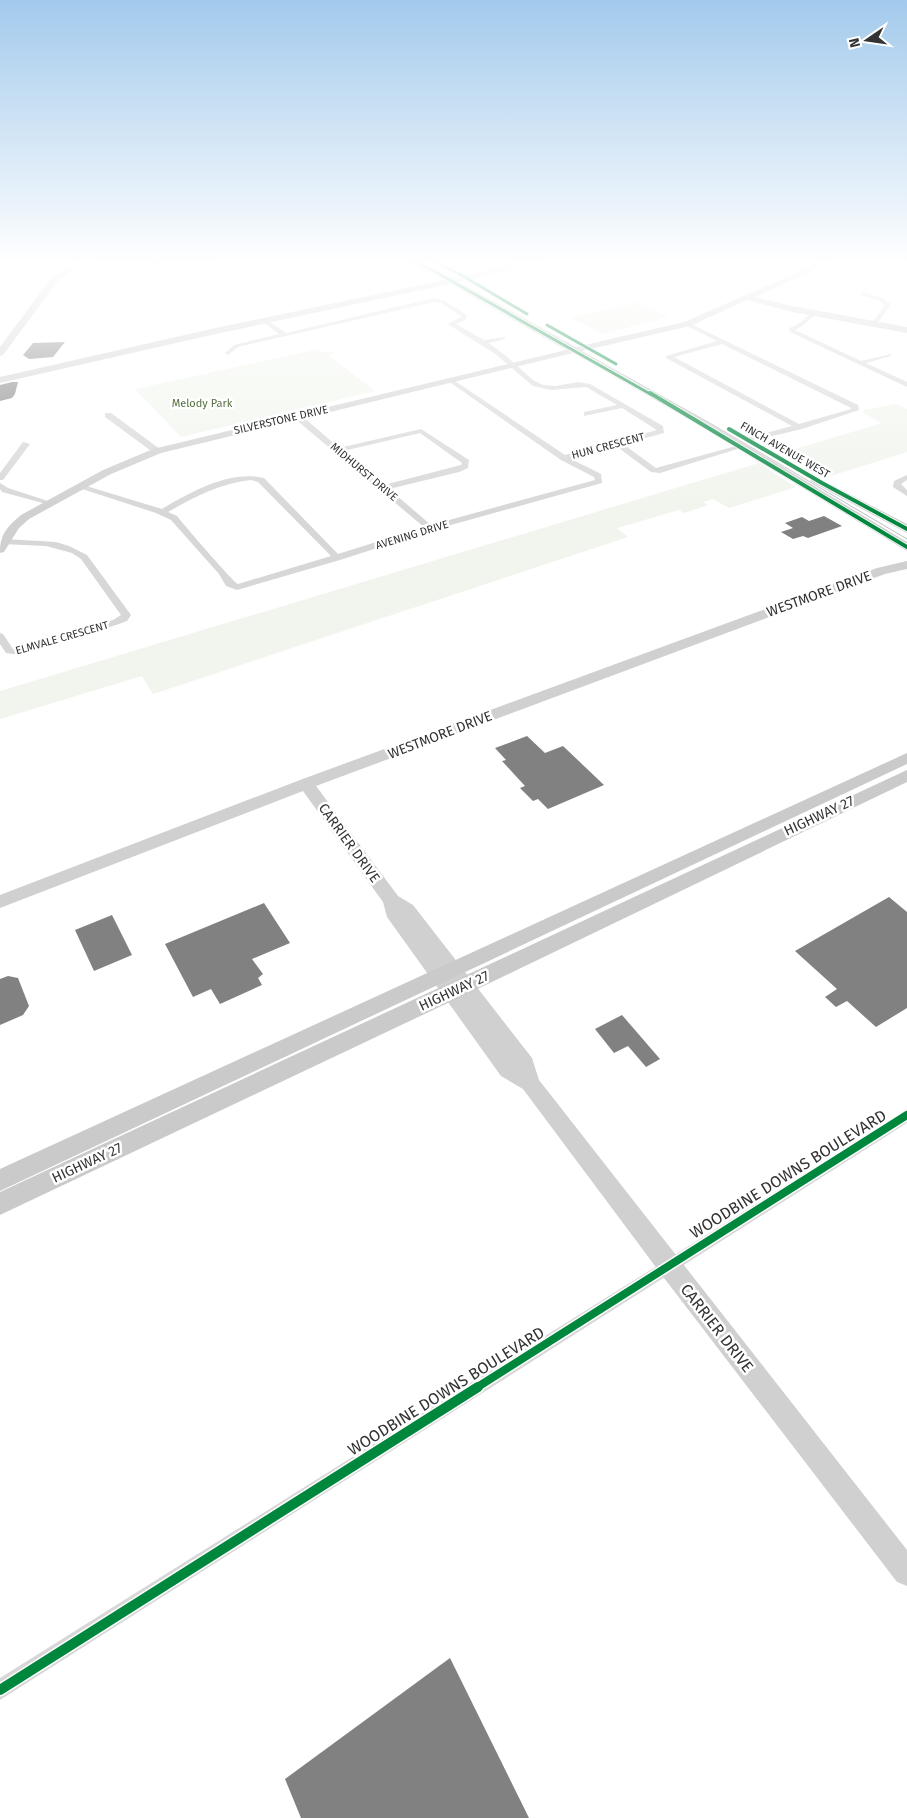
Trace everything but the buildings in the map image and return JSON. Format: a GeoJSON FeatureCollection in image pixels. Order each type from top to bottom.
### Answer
{"type":"FeatureCollection","features":[{"type":"Feature","properties":{"kind":"main road"},"geometry":{"type":"LineString","coordinates":[[0,380],[156,345]]}},
{"type":"Feature","properties":{"kind":"main road","name":"FINCH AVENUE WEST"},"geometry":{"type":"LineString","coordinates":[[564,345],[907,529]]}},
{"type":"Feature","properties":{"kind":"main road","name":"FINCH AVENUE WEST"},"geometry":{"type":"LineString","coordinates":[[583,345],[746,443],[907,547]]}},
{"type":"Feature","properties":{"kind":"main road","name":"SILVERSTONE DRIVE"},"geometry":{"type":"LineString","coordinates":[[2,546],[19,522],[50,503],[129,461],[157,450],[602,345]]}},
{"type":"Feature","properties":{"kind":"main road"},"geometry":{"type":"LineString","coordinates":[[0,366],[24,371],[68,364]]}},
{"type":"Feature","properties":{"kind":"main road","name":"WESTMORE DRIVE"},"geometry":{"type":"LineString","coordinates":[[881,571],[883,568],[907,558]]}},
{"type":"Feature","properties":{"kind":"main road","name":"WESTMORE DRIVE"},"geometry":{"type":"LineString","coordinates":[[0,902],[306,784],[881,571],[907,565]]}},
{"type":"Feature","properties":{"kind":"main road","name":"HIGHWAY 27"},"geometry":{"type":"LineString","coordinates":[[0,1204],[907,758]]}},
{"type":"Feature","properties":{"kind":"main road","name":"HIGHWAY 27"},"geometry":{"type":"LineString","coordinates":[[0,1180],[451,981],[907,775]]}},
{"type":"Feature","properties":{"kind":"main road","name":"CARRIER DRIVE"},"geometry":{"type":"LineString","coordinates":[[306,784],[392,901],[392,912],[451,981],[508,1070],[530,1083],[669,1266],[907,1572]]}},
{"type":"Feature","properties":{"kind":"street"},"geometry":{"type":"LineString","coordinates":[[228,353],[232,348],[241,345]]}},
{"type":"Feature","properties":{"kind":"street","name":"HUN CRESCENT"},"geometry":{"type":"LineString","coordinates":[[484,345],[508,360],[513,366],[545,388],[586,384],[660,428],[661,431],[564,458]]}},
{"type":"Feature","properties":{"kind":"street"},"geometry":{"type":"LineString","coordinates":[[712,345],[668,357],[799,428]]}},
{"type":"Feature","properties":{"kind":"street"},"geometry":{"type":"LineString","coordinates":[[617,443],[654,470],[660,471],[855,410],[855,408],[728,345]]}},
{"type":"Feature","properties":{"kind":"street"},"geometry":{"type":"LineString","coordinates":[[821,345],[907,385]]}},
{"type":"Feature","properties":{"kind":"street"},"geometry":{"type":"LineString","coordinates":[[860,363],[889,355]]}},
{"type":"Feature","properties":{"kind":"street","name":"AVENING DRIVE"},"geometry":{"type":"LineString","coordinates":[[80,487],[163,512],[174,518],[223,573],[229,584],[237,587],[337,558],[430,528],[599,482],[598,476],[564,458],[450,380]]}},
{"type":"Feature","properties":{"kind":"street"},"geometry":{"type":"LineString","coordinates":[[587,414],[623,406]]}},
{"type":"Feature","properties":{"kind":"street"},"geometry":{"type":"LineString","coordinates":[[108,415],[157,450]]}},
{"type":"Feature","properties":{"kind":"street","name":"MIDHURST DRIVE"},"geometry":{"type":"LineString","coordinates":[[297,416],[430,528]]}},
{"type":"Feature","properties":{"kind":"street"},"geometry":{"type":"LineString","coordinates":[[339,450],[421,431],[466,462],[465,466],[456,470],[383,488]]}},
{"type":"Feature","properties":{"kind":"street"},"geometry":{"type":"LineString","coordinates":[[0,478],[26,444]]}},
{"type":"Feature","properties":{"kind":"street"},"geometry":{"type":"LineString","coordinates":[[907,477],[897,483],[897,487],[907,494]]}},
{"type":"Feature","properties":{"kind":"street"},"geometry":{"type":"LineString","coordinates":[[163,512],[190,496],[206,490],[229,482],[256,478],[261,480],[337,558]]}},
{"type":"Feature","properties":{"kind":"street"},"geometry":{"type":"LineString","coordinates":[[0,485],[5,490],[50,503]]}},
{"type":"Feature","properties":{"kind":"street","name":"ELMVALE CRESCENT"},"geometry":{"type":"LineString","coordinates":[[0,636],[9,651],[17,654],[24,650],[116,622],[126,615],[84,556],[76,551],[46,543],[2,546]]}},
{"type":"Feature","properties":{"kind":"street","name":"WOODBINE DOWNS BOULEVARD"},"geometry":{"type":"LineString","coordinates":[[0,1690],[907,1115]]}},
{"type":"Feature","properties":{"kind":"green space","name":"Melody Park"},"geometry":{"type":"Polygon","coordinates":[[[319,349],[324,353],[330,351],[334,353],[328,355],[375,391],[181,437],[135,389],[319,349]]]}},
{"type":"Feature","properties":{"kind":"green space"},"geometry":{"type":"Polygon","coordinates":[[[897,404],[907,409],[907,452],[831,476],[789,451],[882,423],[863,413],[864,410],[897,404]]]}},
{"type":"Feature","properties":{"kind":"green space"},"geometry":{"type":"Polygon","coordinates":[[[759,463],[796,487],[729,508],[713,499],[703,502],[708,505],[684,513],[679,510],[617,528],[628,537],[153,694],[142,676],[0,719],[0,691],[759,463]]]}},
{"type":"Feature","properties":{"kind":"tram line"},"geometry":{"type":"LineString","coordinates":[[569,345],[715,426],[907,539]]}},
{"type":"Feature","properties":{"kind":"cycle path"},"geometry":{"type":"LineString","coordinates":[[565,345],[694,418],[907,547]]}},
{"type":"Feature","properties":{"kind":"cycle path"},"geometry":{"type":"LineString","coordinates":[[582,345],[616,364]]}},
{"type":"Feature","properties":{"kind":"cycle path"},"geometry":{"type":"LineString","coordinates":[[729,429],[822,483],[907,529]]}},
{"type":"Feature","properties":{"kind":"cycle path"},"geometry":{"type":"LineString","coordinates":[[0,1690],[907,1115]]}}]}
